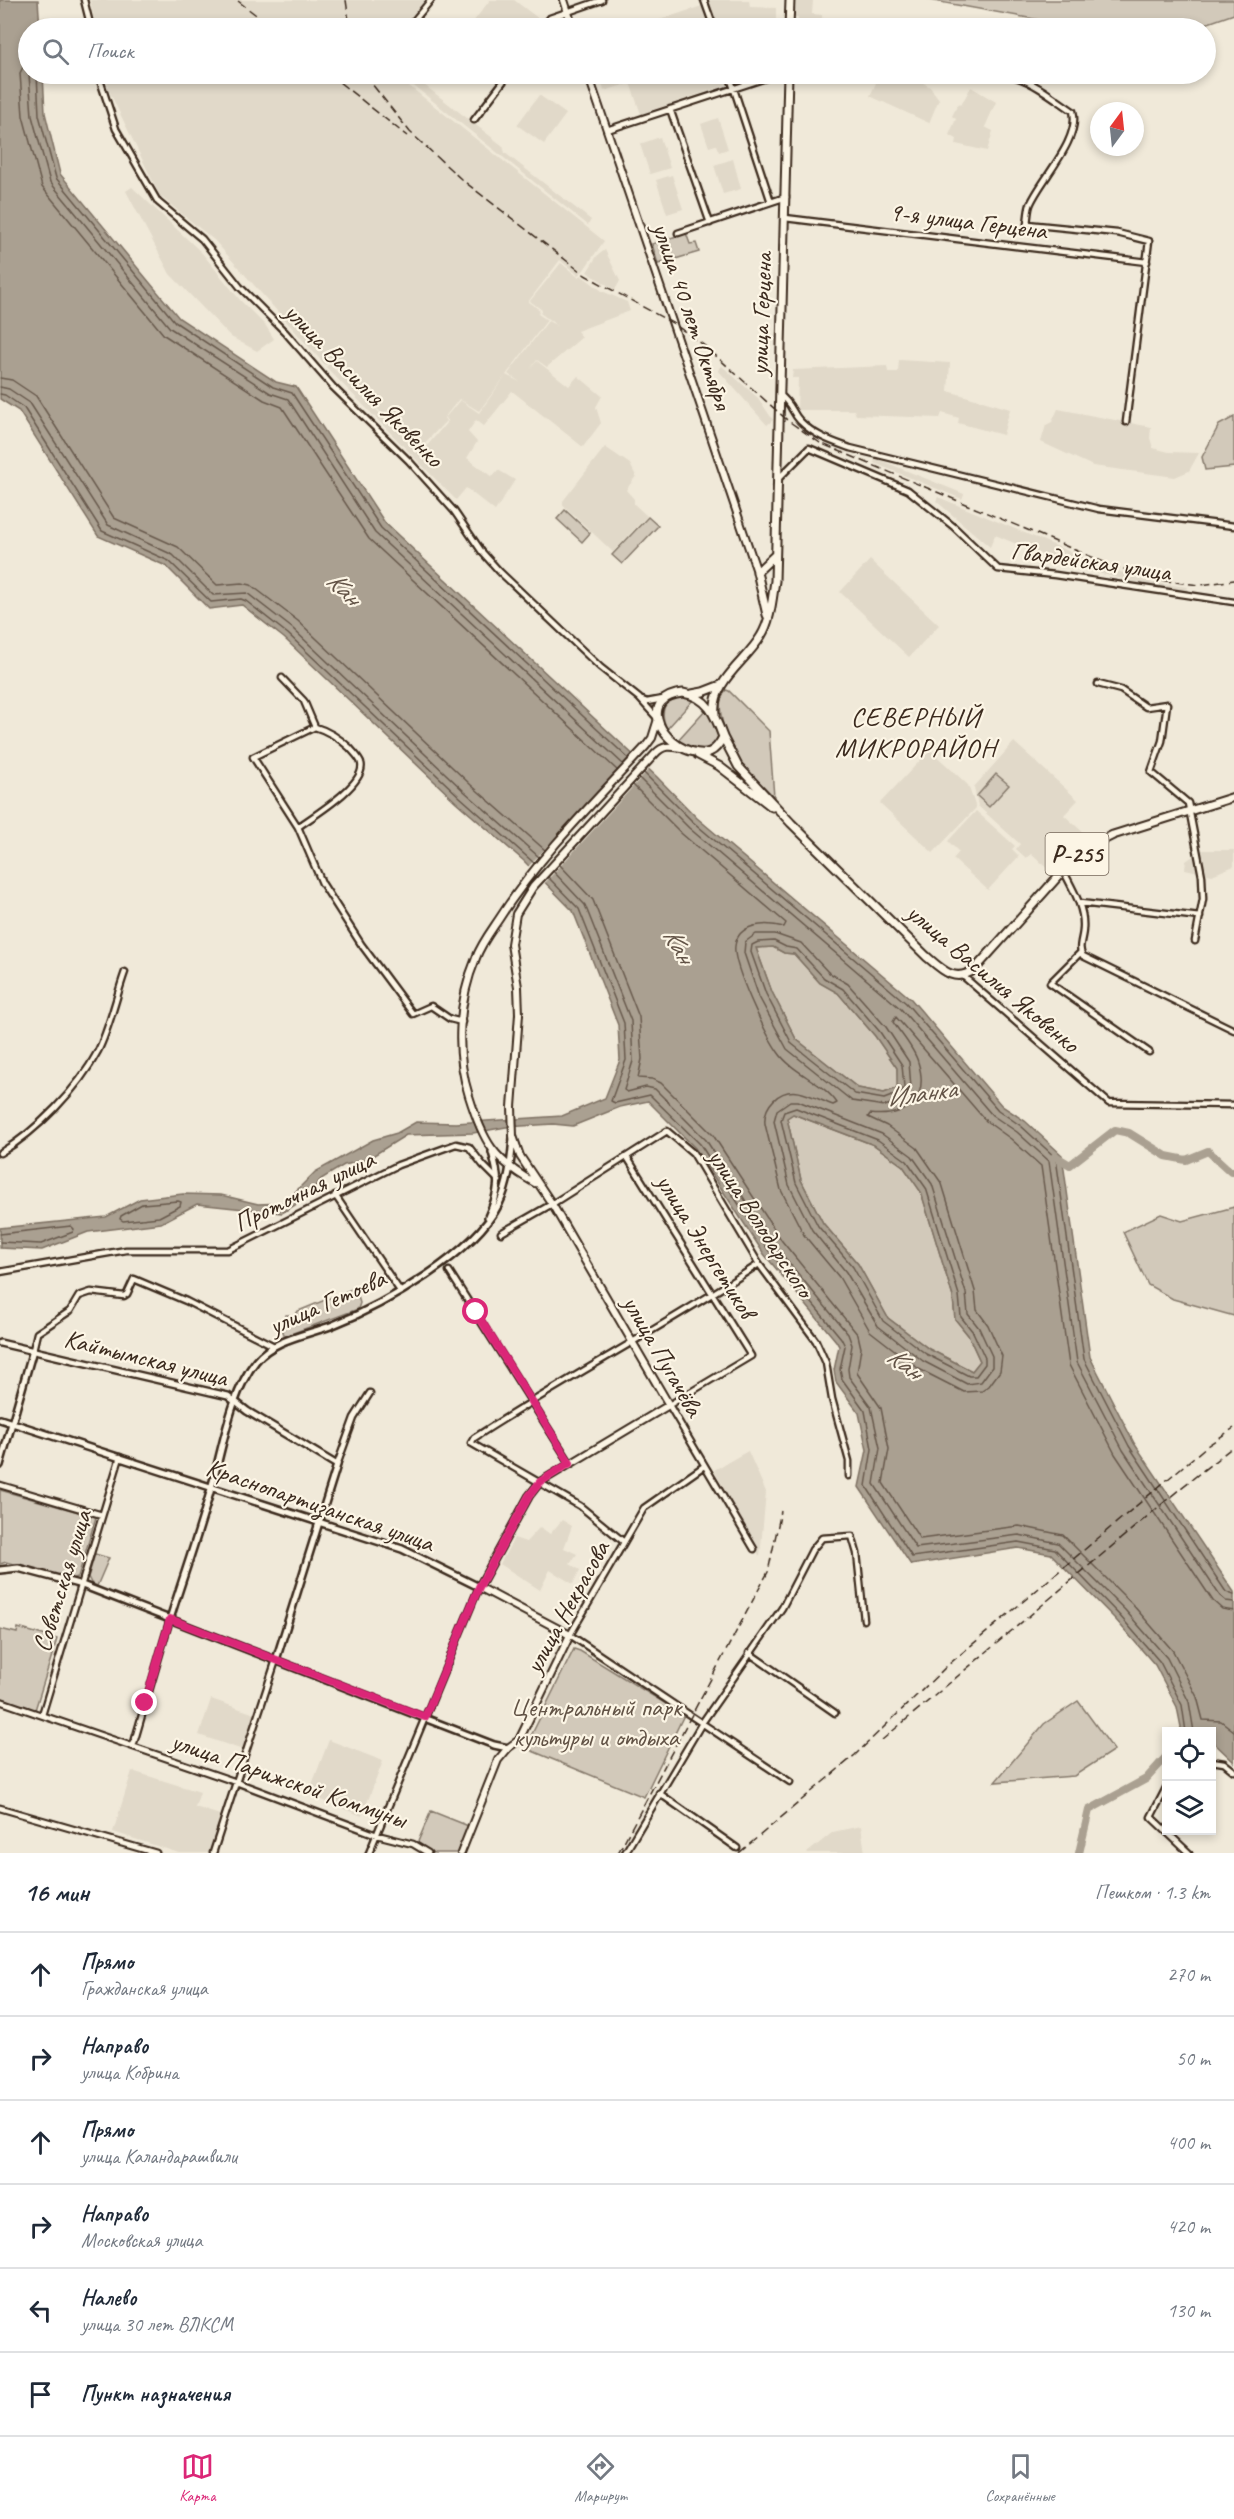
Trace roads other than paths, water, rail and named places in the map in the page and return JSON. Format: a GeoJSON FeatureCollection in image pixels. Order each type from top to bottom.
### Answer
{"type":"FeatureCollection","features":[{"type":"Feature","properties":{"kind":"main road"},"geometry":{"type":"LineString","coordinates":[[564,0],[570,18]]}},
{"type":"Feature","properties":{"kind":"main road"},"geometry":{"type":"LineString","coordinates":[[789,18],[790,0]]}},
{"type":"Feature","properties":{"kind":"main road","name":"улица 40 лет Октября"},"geometry":{"type":"LineString","coordinates":[[592,84],[757,572]]}},
{"type":"Feature","properties":{"kind":"main road","name":"улица Герцена"},"geometry":{"type":"LineString","coordinates":[[721,685],[762,636],[774,581],[789,84]]}},
{"type":"Feature","properties":{"kind":"main road"},"geometry":{"type":"LineString","coordinates":[[767,621],[757,572],[775,555]]}},
{"type":"Feature","properties":{"kind":"main road"},"geometry":{"type":"LineString","coordinates":[[537,1185],[510,1170],[492,1152],[474,1113],[464,1082],[460,1046],[462,1022],[466,991],[476,956],[524,880],[652,738],[660,706],[668,696],[703,692],[721,685]]}},
{"type":"Feature","properties":{"kind":"main road"},"geometry":{"type":"LineString","coordinates":[[690,751],[710,754],[718,747],[723,737],[714,707],[721,685]]}},
{"type":"Feature","properties":{"kind":"main road"},"geometry":{"type":"LineString","coordinates":[[690,694],[706,703],[715,715]]}},
{"type":"Feature","properties":{"kind":"main road"},"geometry":{"type":"LineString","coordinates":[[658,719],[664,735],[681,748]]}},
{"type":"Feature","properties":{"kind":"main road","name":"улица Василия Яковенко"},"geometry":{"type":"LineString","coordinates":[[723,737],[738,766],[791,823],[931,960],[947,974],[963,976]]}},
{"type":"Feature","properties":{"kind":"main road"},"geometry":{"type":"LineString","coordinates":[[537,1185],[520,1156],[513,1136],[512,1107],[519,1014],[518,987],[511,944],[516,914],[533,887],[655,753],[660,748],[668,746],[690,751],[719,766],[791,823]]}},
{"type":"Feature","properties":{"kind":"main road","name":"Р-255"},"geometry":{"type":"LineString","coordinates":[[963,976],[975,969],[1081,850],[1098,841],[1234,796]]}},
{"type":"Feature","properties":{"kind":"main road","name":"улица Пугачёва"},"geometry":{"type":"LineString","coordinates":[[537,1185],[552,1204],[669,1406]]}},
{"type":"Feature","properties":{"kind":"main road"},"geometry":{"type":"LineString","coordinates":[[479,1587],[529,1496],[540,1482],[669,1406]]}},
{"type":"Feature","properties":{"kind":"main road","name":"Краснопартизанская улица"},"geometry":{"type":"LineString","coordinates":[[479,1587],[570,1635]]}},
{"type":"Feature","properties":{"kind":"main road","name":"улица Некрасова"},"geometry":{"type":"LineString","coordinates":[[461,1853],[498,1760],[519,1740],[570,1635]]}},
{"type":"Feature","properties":{"kind":"street"},"geometry":{"type":"LineString","coordinates":[[84,0],[88,18]]}},
{"type":"Feature","properties":{"kind":"street"},"geometry":{"type":"LineString","coordinates":[[417,18],[432,0]]}},
{"type":"Feature","properties":{"kind":"street"},"geometry":{"type":"LineString","coordinates":[[550,18],[602,0]]}},
{"type":"Feature","properties":{"kind":"street"},"geometry":{"type":"LineString","coordinates":[[704,0],[710,18]]}},
{"type":"Feature","properties":{"kind":"street","name":"улица Василия Яковенко"},"geometry":{"type":"LineString","coordinates":[[101,84],[116,129],[158,202],[202,239],[240,287],[285,332],[333,387],[409,461],[454,511],[482,552],[500,572],[600,667],[639,698],[658,719]]}},
{"type":"Feature","properties":{"kind":"street"},"geometry":{"type":"LineString","coordinates":[[474,120],[501,84]]}},
{"type":"Feature","properties":{"kind":"street"},"geometry":{"type":"LineString","coordinates":[[732,84],[771,202]]}},
{"type":"Feature","properties":{"kind":"street"},"geometry":{"type":"LineString","coordinates":[[608,130],[749,84]]}},
{"type":"Feature","properties":{"kind":"street"},"geometry":{"type":"LineString","coordinates":[[1030,84],[1073,111],[1076,120],[1059,160],[1030,206],[1027,224],[1118,233],[1149,241],[1126,422]]}},
{"type":"Feature","properties":{"kind":"street"},"geometry":{"type":"LineString","coordinates":[[670,110],[710,223]]}},
{"type":"Feature","properties":{"kind":"street"},"geometry":{"type":"LineString","coordinates":[[678,233],[786,197]]}},
{"type":"Feature","properties":{"kind":"street","name":"9-я улица Герцена"},"geometry":{"type":"LineString","coordinates":[[785,218],[1147,262]]}},
{"type":"Feature","properties":{"kind":"street"},"geometry":{"type":"LineString","coordinates":[[780,395],[790,403],[798,418],[815,435],[850,448],[1099,509],[1234,526]]}},
{"type":"Feature","properties":{"kind":"street","name":"Гвардейская улица"},"geometry":{"type":"LineString","coordinates":[[777,480],[808,448],[908,490],[954,527],[998,569],[1055,575],[1234,602]]}},
{"type":"Feature","properties":{"kind":"street"},"geometry":{"type":"LineString","coordinates":[[282,678],[304,701],[315,727]]}},
{"type":"Feature","properties":{"kind":"street"},"geometry":{"type":"LineString","coordinates":[[1098,684],[1121,690],[1146,707],[1167,704],[1162,741],[1151,772],[1188,803],[1202,876],[1203,899],[1195,941]]}},
{"type":"Feature","properties":{"kind":"street"},"geometry":{"type":"LineString","coordinates":[[639,698],[647,702],[668,696]]}},
{"type":"Feature","properties":{"kind":"street"},"geometry":{"type":"LineString","coordinates":[[298,827],[346,791],[356,780],[361,767],[361,761],[351,749],[328,730],[315,727],[253,758],[298,827],[322,882],[361,944],[413,1014],[431,1006],[450,1019],[462,1022]]}},
{"type":"Feature","properties":{"kind":"street"},"geometry":{"type":"LineString","coordinates":[[1064,870],[1080,903],[1083,929],[1080,953],[1050,982],[1149,1052]]}},
{"type":"Feature","properties":{"kind":"street"},"geometry":{"type":"LineString","coordinates":[[1080,903],[1200,917]]}},
{"type":"Feature","properties":{"kind":"street"},"geometry":{"type":"LineString","coordinates":[[1080,953],[1234,1030]]}},
{"type":"Feature","properties":{"kind":"street"},"geometry":{"type":"LineString","coordinates":[[0,1153],[29,1133],[83,1074],[99,1049],[125,972]]}},
{"type":"Feature","properties":{"kind":"street","name":"улица Василия Яковенко"},"geometry":{"type":"LineString","coordinates":[[963,976],[1109,1102],[1234,1105]]}},
{"type":"Feature","properties":{"kind":"street","name":"улица Володарского"},"geometry":{"type":"LineString","coordinates":[[627,1157],[667,1131],[693,1153],[759,1264],[816,1341],[826,1363],[832,1399],[849,1461],[849,1476]]}},
{"type":"Feature","properties":{"kind":"street"},"geometry":{"type":"LineString","coordinates":[[481,1232],[500,1203],[510,1170],[513,1136]]}},
{"type":"Feature","properties":{"kind":"street","name":"Проточная улица"},"geometry":{"type":"LineString","coordinates":[[0,1272],[126,1250],[228,1250],[335,1195],[398,1166],[456,1144],[469,1147],[499,1181]]}},
{"type":"Feature","properties":{"kind":"street"},"geometry":{"type":"LineString","coordinates":[[481,1232],[496,1199],[499,1181],[492,1152]]}},
{"type":"Feature","properties":{"kind":"street"},"geometry":{"type":"LineString","coordinates":[[501,1233],[627,1157]]}},
{"type":"Feature","properties":{"kind":"street","name":"улица Энергетиков"},"geometry":{"type":"LineString","coordinates":[[627,1157],[751,1356],[669,1406]]}},
{"type":"Feature","properties":{"kind":"street"},"geometry":{"type":"LineString","coordinates":[[335,1195],[400,1291]]}},
{"type":"Feature","properties":{"kind":"street","name":"улица Гетоева"},"geometry":{"type":"LineString","coordinates":[[170,1619],[212,1488],[236,1401],[244,1380],[255,1362],[273,1346],[333,1325],[400,1291],[451,1257],[481,1232]]}},
{"type":"Feature","properties":{"kind":"street"},"geometry":{"type":"LineString","coordinates":[[624,1542],[580,1506],[471,1443],[474,1438],[531,1402],[713,1295],[759,1264]]}},
{"type":"Feature","properties":{"kind":"street"},"geometry":{"type":"LineString","coordinates":[[449,1271],[570,1463]]}},
{"type":"Feature","properties":{"kind":"street"},"geometry":{"type":"LineString","coordinates":[[0,1465],[37,1333],[70,1311],[79,1296],[91,1292],[124,1296],[134,1279],[186,1300],[273,1346]]}},
{"type":"Feature","properties":{"kind":"street","name":"Кайтымская улица"},"geometry":{"type":"LineString","coordinates":[[0,1343],[228,1396],[247,1411],[337,1465]]}},
{"type":"Feature","properties":{"kind":"street"},"geometry":{"type":"LineString","coordinates":[[213,1853],[337,1465],[354,1418],[370,1392]]}},
{"type":"Feature","properties":{"kind":"street","name":"улица Пугачёва"},"geometry":{"type":"LineString","coordinates":[[669,1406],[754,1549]]}},
{"type":"Feature","properties":{"kind":"street","name":"Краснопартизанская улица"},"geometry":{"type":"LineString","coordinates":[[0,1419],[402,1549],[479,1587]]}},
{"type":"Feature","properties":{"kind":"street","name":"Советская улица"},"geometry":{"type":"LineString","coordinates":[[42,1715],[120,1457]]}},
{"type":"Feature","properties":{"kind":"street","name":"улица Некрасова"},"geometry":{"type":"LineString","coordinates":[[570,1635],[644,1508],[704,1466]]}},
{"type":"Feature","properties":{"kind":"street"},"geometry":{"type":"LineString","coordinates":[[0,1485],[102,1515]]}},
{"type":"Feature","properties":{"kind":"street"},"geometry":{"type":"LineString","coordinates":[[625,1853],[658,1792],[749,1653],[782,1608],[812,1550],[822,1538],[852,1536],[857,1553],[864,1620]]}},
{"type":"Feature","properties":{"kind":"street"},"geometry":{"type":"LineString","coordinates":[[0,1570],[18,1568],[82,1585],[494,1745],[508,1748]]}},
{"type":"Feature","properties":{"kind":"street"},"geometry":{"type":"LineString","coordinates":[[369,1853],[479,1587]]}},
{"type":"Feature","properties":{"kind":"street"},"geometry":{"type":"LineString","coordinates":[[133,1746],[170,1619]]}},
{"type":"Feature","properties":{"kind":"street","name":"Краснопартизанская улица"},"geometry":{"type":"LineString","coordinates":[[570,1635],[790,1782]]}},
{"type":"Feature","properties":{"kind":"street"},"geometry":{"type":"LineString","coordinates":[[749,1653],[835,1713]]}},
{"type":"Feature","properties":{"kind":"street","name":"улица Парижской Коммуны"},"geometry":{"type":"LineString","coordinates":[[0,1701],[236,1782],[377,1835],[413,1844],[428,1853]]}},
{"type":"Feature","properties":{"kind":"street"},"geometry":{"type":"LineString","coordinates":[[494,1745],[498,1760]]}},
{"type":"Feature","properties":{"kind":"street"},"geometry":{"type":"LineString","coordinates":[[1216,1762],[1224,1764],[1234,1772]]}},
{"type":"Feature","properties":{"kind":"street"},"geometry":{"type":"LineString","coordinates":[[658,1792],[737,1848]]}},
{"type":"Feature","properties":{"kind":"street"},"geometry":{"type":"LineString","coordinates":[[1162,1792],[1151,1817],[1162,1827]]}},
{"type":"Feature","properties":{"kind":"street"},"geometry":{"type":"LineString","coordinates":[[0,1808],[156,1853]]}},
{"type":"Feature","properties":{"kind":"street"},"geometry":{"type":"LineString","coordinates":[[1170,1835],[1189,1853]]}},
{"type":"Feature","properties":{"kind":"water","name":"Кан"},"geometry":{"type":"Polygon","coordinates":[[[0,0],[38,0],[39,18],[18,18],[18,84],[44,84],[45,113],[60,174],[179,318],[276,382],[296,387],[385,523],[657,777],[697,818],[911,999],[1002,1106],[1025,1121],[1062,1155],[1090,1357],[1134,1443],[1234,1592],[1234,1762],[1216,1745],[1216,1727],[1181,1727],[1177,1707],[1155,1665],[1116,1620],[1051,1554],[1018,1548],[911,1565],[859,1487],[867,1450],[859,1413],[836,1382],[834,1370],[839,1346],[764,1254],[695,1148],[648,1101],[620,1107],[573,1126],[553,1124],[506,1127],[473,1133],[406,1135],[366,1160],[344,1165],[321,1179],[305,1199],[282,1213],[197,1204],[161,1223],[88,1232],[42,1250],[0,1248],[0,1228],[106,1217],[140,1199],[183,1194],[221,1195],[258,1204],[284,1203],[315,1172],[373,1140],[397,1133],[416,1122],[456,1123],[562,1116],[605,1098],[620,1060],[618,1025],[573,911],[524,861],[456,802],[284,638],[242,605],[209,609],[166,566],[98,536],[19,411],[0,399],[0,0]],[[773,947],[756,948],[772,992],[796,1039],[858,1088],[884,1093],[897,1088],[897,1068],[875,1036],[838,993],[820,983],[794,954],[784,953],[773,947]],[[793,1114],[787,1118],[801,1180],[823,1223],[858,1264],[888,1318],[929,1349],[972,1371],[980,1361],[968,1335],[955,1319],[953,1297],[921,1192],[903,1166],[874,1145],[793,1114]]]}},
{"type":"Feature","properties":{"kind":"waterway","name":"Иланка"},"geometry":{"type":"LineString","coordinates":[[1055,1156],[1070,1165],[1115,1130],[1129,1133],[1166,1156],[1186,1160],[1208,1151],[1231,1172],[1234,1172]]}},
{"type":"Feature","properties":{"kind":"waterway"},"geometry":{"type":"LineString","coordinates":[[1079,1853],[1089,1810],[1146,1779],[1162,1761]]}},
{"type":"Feature","properties":{"kind":"railway"},"geometry":{"type":"LineString","coordinates":[[346,0],[349,18]]}},
{"type":"Feature","properties":{"kind":"railway"},"geometry":{"type":"LineString","coordinates":[[238,1],[260,18]]}},
{"type":"Feature","properties":{"kind":"railway"},"geometry":{"type":"LineString","coordinates":[[342,84],[407,136]]}},
{"type":"Feature","properties":{"kind":"railway"},"geometry":{"type":"LineString","coordinates":[[372,84],[410,132],[461,179],[585,275],[674,324],[705,346],[787,420],[820,443],[1111,565],[1157,580],[1201,585],[1234,580]]}},
{"type":"Feature","properties":{"kind":"railway"},"geometry":{"type":"LineString","coordinates":[[739,1853],[855,1755],[948,1665],[1207,1446],[1234,1428]]}},
{"type":"Feature","properties":{"kind":"railway"},"geometry":{"type":"LineString","coordinates":[[882,1740],[1234,1446]]}},
{"type":"Feature","properties":{"kind":"railway"},"geometry":{"type":"LineString","coordinates":[[618,1853],[768,1572],[781,1511]]}},
{"type":"Feature","properties":{"kind":"district","name":"СЕВЕРНЫЙ МИКРОРАЙОН"},"geometry":{"type":"Point","coordinates":[916,732]}},
{"type":"Feature","properties":{"kind":"park label","name":"Центральный парк культуры и отдыха"},"geometry":{"type":"Point","coordinates":[596,1722]}}]}
